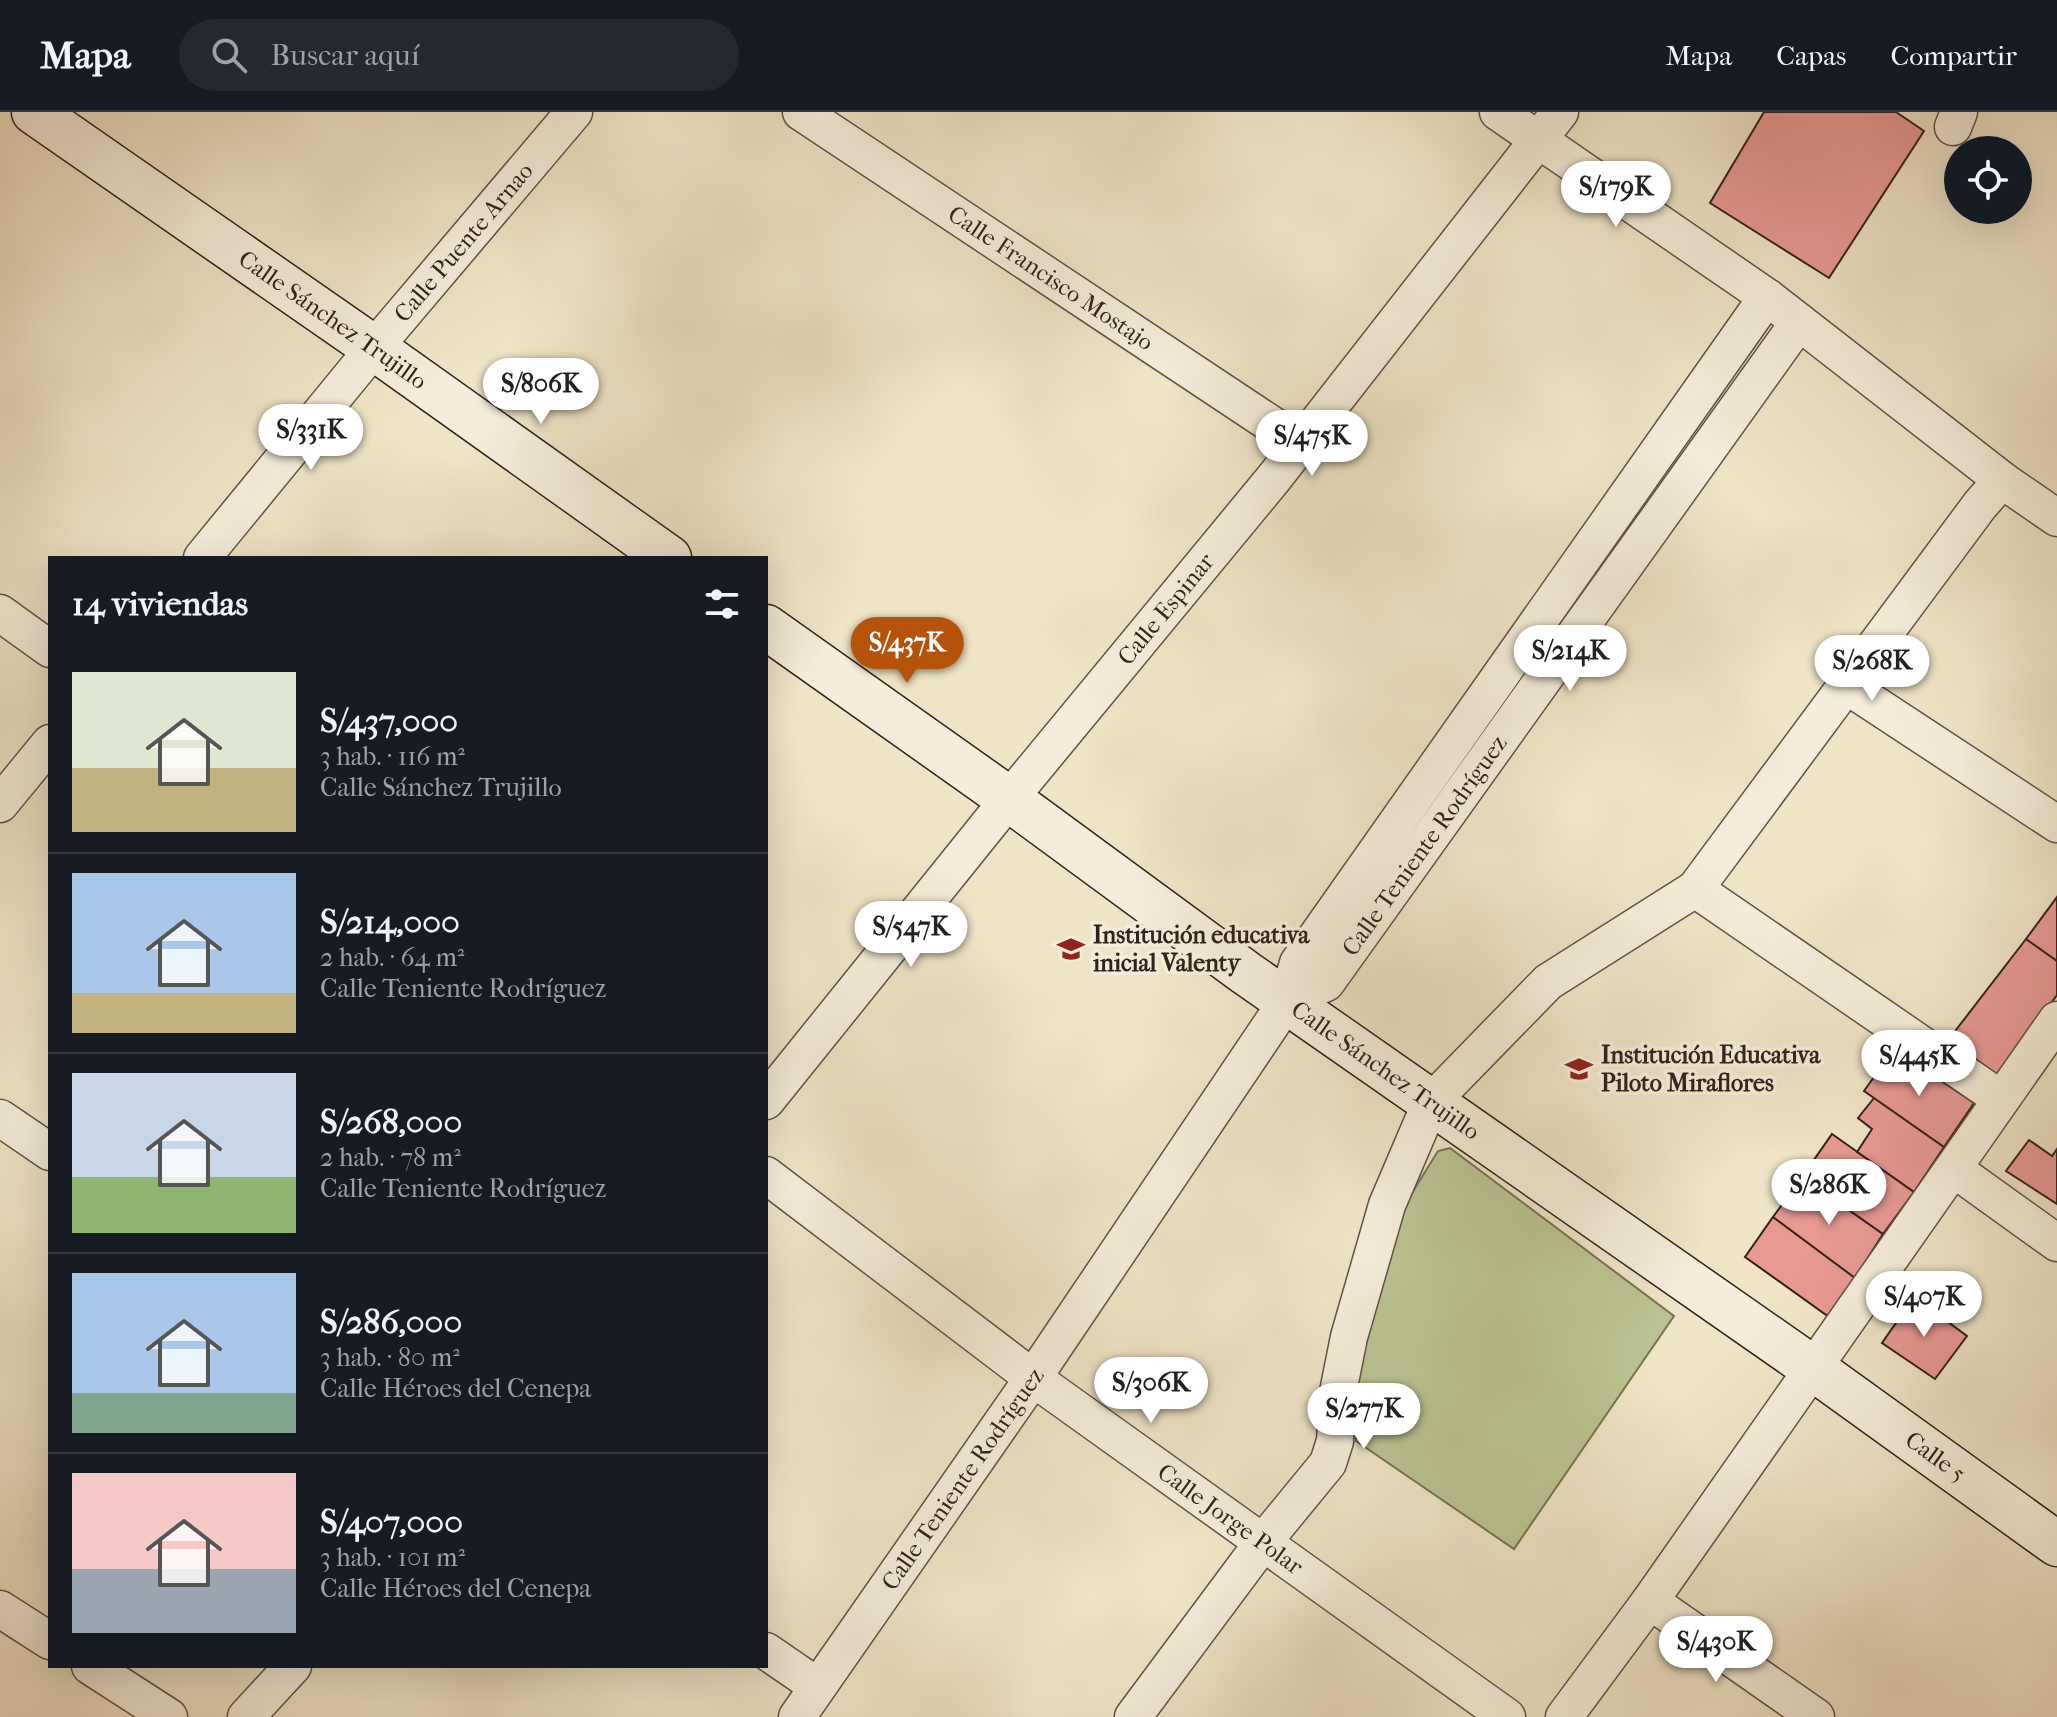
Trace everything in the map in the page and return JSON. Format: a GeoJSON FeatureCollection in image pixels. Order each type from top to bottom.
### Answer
{"type":"FeatureCollection","features":[{"type":"Feature","properties":{"kind":"street","name":"Calle Sánchez Trujillo"},"geometry":{"type":"LineString","coordinates":[[34,112],[666,556]]}},
{"type":"Feature","properties":{"kind":"street","name":"Calle Puente Arnao"},"geometry":{"type":"LineString","coordinates":[[204,556],[374,348],[574,112]]}},
{"type":"Feature","properties":{"kind":"street","name":"Calle Francisco Mostajo"},"geometry":{"type":"LineString","coordinates":[[801,112],[1301,444]]}},
{"type":"Feature","properties":{"kind":"street"},"geometry":{"type":"LineString","coordinates":[[1498,112],[1550,126],[2002,480],[2057,518]]}},
{"type":"Feature","properties":{"kind":"street","name":"Calle Espinar"},"geometry":{"type":"LineString","coordinates":[[768,1099],[1301,444],[1550,126]]}},
{"type":"Feature","properties":{"kind":"street","name":"Calle Teniente Rodríguez"},"geometry":{"type":"LineString","coordinates":[[797,1717],[1033,1378],[1287,1001],[1298,963],[1767,297]]}},
{"type":"Feature","properties":{"kind":"street","name":"Calle Teniente Rodríguez"},"geometry":{"type":"LineString","coordinates":[[1287,1001],[1326,983],[1799,322]]}},
{"type":"Feature","properties":{"kind":"street"},"geometry":{"type":"LineString","coordinates":[[1133,1717],[1264,1541],[1328,1463],[1333,1452],[1338,1392],[1349,1337],[1387,1205],[1431,1102],[1548,982],[1695,889],[1980,505],[2002,480]]}},
{"type":"Feature","properties":{"kind":"street"},"geometry":{"type":"LineString","coordinates":[[0,613],[48,648]]}},
{"type":"Feature","properties":{"kind":"street","name":"Calle Sánchez Trujillo"},"geometry":{"type":"LineString","coordinates":[[768,628],[1009,799],[1246,973],[1814,1369]]}},
{"type":"Feature","properties":{"kind":"street"},"geometry":{"type":"LineString","coordinates":[[1847,686],[2057,824]]}},
{"type":"Feature","properties":{"kind":"street"},"geometry":{"type":"LineString","coordinates":[[0,804],[48,745]]}},
{"type":"Feature","properties":{"kind":"street"},"geometry":{"type":"LineString","coordinates":[[1695,889],[2001,1099]]}},
{"type":"Feature","properties":{"kind":"street"},"geometry":{"type":"LineString","coordinates":[[1564,1717],[1650,1601],[2057,1020]]}},
{"type":"Feature","properties":{"kind":"street"},"geometry":{"type":"LineString","coordinates":[[0,1118],[48,1151]]}},
{"type":"Feature","properties":{"kind":"street"},"geometry":{"type":"LineString","coordinates":[[1954,1169],[2057,1243]]}},
{"type":"Feature","properties":{"kind":"street","name":"Calle Jorge Polar"},"geometry":{"type":"LineString","coordinates":[[768,1177],[1033,1378],[1507,1717]]}},
{"type":"Feature","properties":{"kind":"street","name":"Calle 5"},"geometry":{"type":"LineString","coordinates":[[1814,1369],[2057,1544]]}},
{"type":"Feature","properties":{"kind":"street"},"geometry":{"type":"LineString","coordinates":[[1650,1601],[1816,1717]]}},
{"type":"Feature","properties":{"kind":"street"},"geometry":{"type":"LineString","coordinates":[[0,1609],[48,1640]]}},
{"type":"Feature","properties":{"kind":"street"},"geometry":{"type":"LineString","coordinates":[[768,1652],[817,1686]]}},
{"type":"Feature","properties":{"kind":"street"},"geometry":{"type":"LineString","coordinates":[[93,1668],[169,1717]]}},
{"type":"Feature","properties":{"kind":"street"},"geometry":{"type":"LineString","coordinates":[[246,1717],[291,1668]]}},
{"type":"Feature","properties":{"kind":"green space"},"geometry":{"type":"Polygon","coordinates":[[[1450,1148],[1674,1316],[1514,1549],[1356,1441],[1353,1370],[1399,1214],[1438,1151],[1450,1148]]]}},
{"type":"Feature","properties":{"kind":"building"},"geometry":{"type":"Polygon","coordinates":[[[1764,112],[1896,112],[1924,131],[1829,278],[1710,203],[1764,112]]]}},
{"type":"Feature","properties":{"kind":"building"},"geometry":{"type":"Polygon","coordinates":[[[2057,897],[2057,961],[2026,939],[2057,897]]]}},
{"type":"Feature","properties":{"kind":"building"},"geometry":{"type":"Polygon","coordinates":[[[2026,939],[2057,961],[2057,995],[1997,1075],[1949,1039],[2026,939]]]}},
{"type":"Feature","properties":{"kind":"building"},"geometry":{"type":"Polygon","coordinates":[[[1894,1049],[1974,1103],[1944,1147],[1864,1091],[1894,1049]]]}},
{"type":"Feature","properties":{"kind":"building"},"geometry":{"type":"Polygon","coordinates":[[[1874,1098],[1944,1147],[1914,1192],[1857,1152],[1872,1129],[1858,1118],[1874,1098]]]}},
{"type":"Feature","properties":{"kind":"building"},"geometry":{"type":"Polygon","coordinates":[[[1832,1134],[1914,1192],[1883,1234],[1802,1177],[1832,1134]]]}},
{"type":"Feature","properties":{"kind":"building"},"geometry":{"type":"Polygon","coordinates":[[[2029,1140],[2052,1156],[2057,1149],[2057,1204],[2006,1171],[2029,1140]]]}},
{"type":"Feature","properties":{"kind":"building"},"geometry":{"type":"Polygon","coordinates":[[[1802,1177],[1883,1234],[1855,1278],[1773,1217],[1802,1177]]]}},
{"type":"Feature","properties":{"kind":"building"},"geometry":{"type":"Polygon","coordinates":[[[1773,1217],[1855,1278],[1829,1317],[1745,1257],[1773,1217]]]}},
{"type":"Feature","properties":{"kind":"building"},"geometry":{"type":"Polygon","coordinates":[[[1914,1297],[1967,1336],[1935,1379],[1882,1343],[1914,1297]]]}},
{"type":"Feature","properties":{"kind":"place","name":"Institución educativa inicial Valenty"},"geometry":{"type":"Point","coordinates":[1071,949]}},
{"type":"Feature","properties":{"kind":"place","name":"Institución Educativa Piloto Miraflores"},"geometry":{"type":"Point","coordinates":[1579,1069]}}]}
